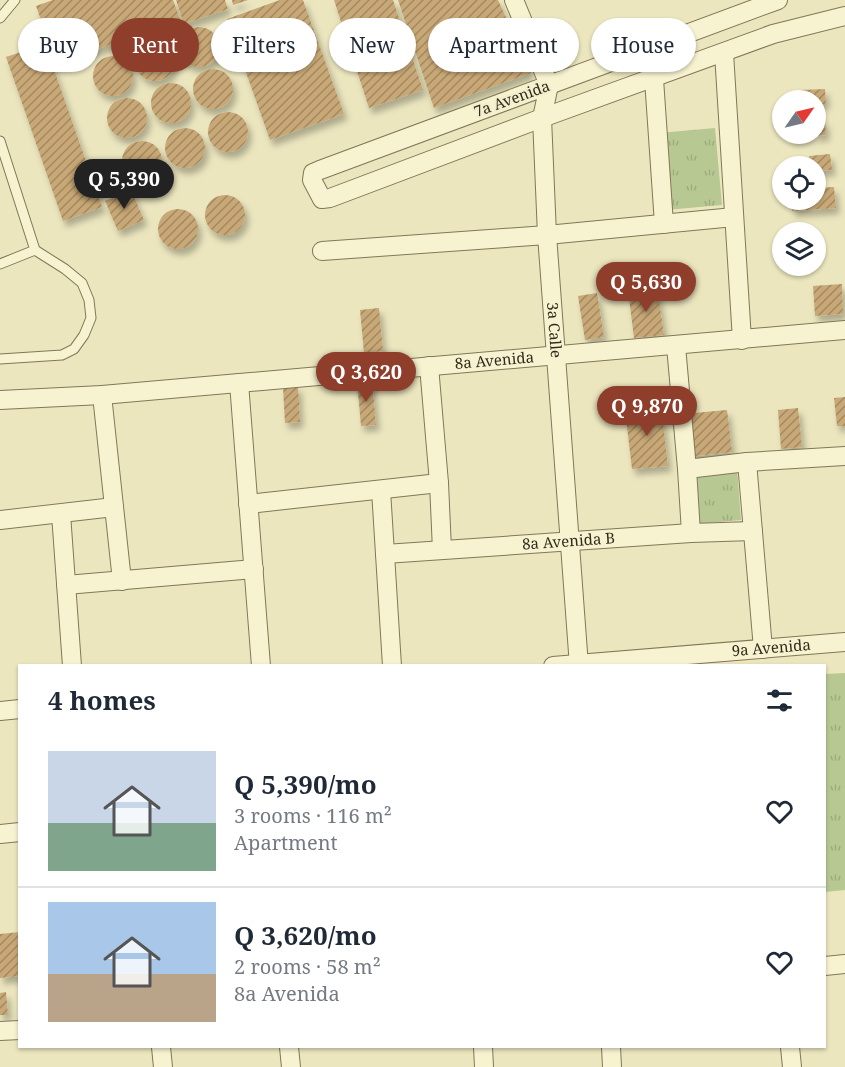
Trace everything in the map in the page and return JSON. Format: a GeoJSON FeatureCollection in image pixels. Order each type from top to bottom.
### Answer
{"type":"FeatureCollection","features":[{"type":"Feature","properties":{"kind":"street"},"geometry":{"type":"LineString","coordinates":[[514,0],[549,85]]}},
{"type":"Feature","properties":{"kind":"street","name":"7a Avenida"},"geometry":{"type":"LineString","coordinates":[[778,0],[313,173],[312,180],[318,195],[322,199],[330,198],[773,34],[845,16]]}},
{"type":"Feature","properties":{"kind":"street"},"geometry":{"type":"LineString","coordinates":[[724,53],[742,340]]}},
{"type":"Feature","properties":{"kind":"street"},"geometry":{"type":"LineString","coordinates":[[654,79],[664,224]]}},
{"type":"Feature","properties":{"kind":"street","name":"3a Calle"},"geometry":{"type":"LineString","coordinates":[[549,85],[542,118],[547,235],[578,664]]}},
{"type":"Feature","properties":{"kind":"street"},"geometry":{"type":"LineString","coordinates":[[322,250],[547,235],[734,217]]}},
{"type":"Feature","properties":{"kind":"street","name":"8a Avenida"},"geometry":{"type":"LineString","coordinates":[[0,400],[102,395],[845,330]]}},
{"type":"Feature","properties":{"kind":"street"},"geometry":{"type":"LineString","coordinates":[[676,346],[691,533]]}},
{"type":"Feature","properties":{"kind":"street"},"geometry":{"type":"LineString","coordinates":[[429,366],[442,550]]}},
{"type":"Feature","properties":{"kind":"street"},"geometry":{"type":"LineString","coordinates":[[239,383],[261,664]]}},
{"type":"Feature","properties":{"kind":"street"},"geometry":{"type":"LineString","coordinates":[[102,395],[122,581]]}},
{"type":"Feature","properties":{"kind":"street"},"geometry":{"type":"LineString","coordinates":[[687,469],[747,462],[845,456]]}},
{"type":"Feature","properties":{"kind":"street"},"geometry":{"type":"LineString","coordinates":[[747,462],[763,649]]}},
{"type":"Feature","properties":{"kind":"street"},"geometry":{"type":"LineString","coordinates":[[248,504],[439,483]]}},
{"type":"Feature","properties":{"kind":"street"},"geometry":{"type":"LineString","coordinates":[[381,490],[392,664]]}},
{"type":"Feature","properties":{"kind":"street"},"geometry":{"type":"LineString","coordinates":[[0,520],[114,507]]}},
{"type":"Feature","properties":{"kind":"street"},"geometry":{"type":"LineString","coordinates":[[61,514],[72,664]]}},
{"type":"Feature","properties":{"kind":"street","name":"8a Avenida B"},"geometry":{"type":"LineString","coordinates":[[385,554],[691,533],[753,531]]}},
{"type":"Feature","properties":{"kind":"street"},"geometry":{"type":"LineString","coordinates":[[66,585],[254,569]]}},
{"type":"Feature","properties":{"kind":"street","name":"9a Avenida"},"geometry":{"type":"LineString","coordinates":[[590,664],[845,642]]}},
{"type":"Feature","properties":{"kind":"street"},"geometry":{"type":"LineString","coordinates":[[0,711],[18,709]]}},
{"type":"Feature","properties":{"kind":"street"},"geometry":{"type":"LineString","coordinates":[[0,834],[18,832]]}},
{"type":"Feature","properties":{"kind":"street"},"geometry":{"type":"LineString","coordinates":[[826,966],[845,964]]}},
{"type":"Feature","properties":{"kind":"street"},"geometry":{"type":"LineString","coordinates":[[0,1031],[18,1030]]}},
{"type":"Feature","properties":{"kind":"street"},"geometry":{"type":"LineString","coordinates":[[161,1048],[163,1067]]}},
{"type":"Feature","properties":{"kind":"street"},"geometry":{"type":"LineString","coordinates":[[289,1048],[291,1067]]}},
{"type":"Feature","properties":{"kind":"street"},"geometry":{"type":"LineString","coordinates":[[483,1048],[484,1067]]}},
{"type":"Feature","properties":{"kind":"street"},"geometry":{"type":"LineString","coordinates":[[611,1048],[612,1067]]}},
{"type":"Feature","properties":{"kind":"street"},"geometry":{"type":"LineString","coordinates":[[790,1048],[792,1067]]}},
{"type":"Feature","properties":{"kind":"lane"},"geometry":{"type":"LineString","coordinates":[[0,18],[15,0]]}},
{"type":"Feature","properties":{"kind":"lane"},"geometry":{"type":"LineString","coordinates":[[0,141],[35,250],[82,283],[90,300],[91,318],[84,335],[74,349],[62,355],[0,360]]}},
{"type":"Feature","properties":{"kind":"lane"},"geometry":{"type":"LineString","coordinates":[[0,264],[35,250]]}},
{"type":"Feature","properties":{"kind":"green space"},"geometry":{"type":"Polygon","coordinates":[[[715,128],[722,205],[666,210],[659,133],[715,128]]]}},
{"type":"Feature","properties":{"kind":"green space"},"geometry":{"type":"Polygon","coordinates":[[[737,468],[741,520],[687,525],[682,473],[737,468]]]}},
{"type":"Feature","properties":{"kind":"green space"},"geometry":{"type":"Polygon","coordinates":[[[845,673],[845,890],[826,892],[826,674],[845,673]]]}},
{"type":"Feature","properties":{"kind":"building"},"geometry":{"type":"Polygon","coordinates":[[[53,0],[173,0],[180,18],[111,18],[111,44],[99,49],[99,18],[40,18],[36,6],[53,0]]]}},
{"type":"Feature","properties":{"kind":"building"},"geometry":{"type":"Polygon","coordinates":[[[176,0],[225,0],[228,9],[199,19],[182,18],[176,0]]]}},
{"type":"Feature","properties":{"kind":"building"},"geometry":{"type":"Polygon","coordinates":[[[232,0],[248,0],[233,5],[232,0]]]}},
{"type":"Feature","properties":{"kind":"building"},"geometry":{"type":"Polygon","coordinates":[[[280,0],[303,0],[309,18],[230,18],[280,0]]]}},
{"type":"Feature","properties":{"kind":"building"},"geometry":{"type":"Polygon","coordinates":[[[334,0],[393,0],[399,18],[340,18],[334,0]]]}},
{"type":"Feature","properties":{"kind":"building"},"geometry":{"type":"Polygon","coordinates":[[[398,0],[498,0],[506,18],[428,18],[428,72],[531,73],[434,108],[416,54],[416,18],[404,18],[398,0]]]}},
{"type":"Feature","properties":{"kind":"building"},"geometry":{"type":"Polygon","coordinates":[[[199,27],[211,31],[211,63],[199,67],[199,27]]]}},
{"type":"Feature","properties":{"kind":"building"},"geometry":{"type":"Polygon","coordinates":[[[317,39],[344,114],[270,140],[246,72],[317,72],[317,39]]]}},
{"type":"Feature","properties":{"kind":"building"},"geometry":{"type":"Polygon","coordinates":[[[18,53],[18,72],[55,72],[102,207],[63,221],[6,57],[18,53]]]}},
{"type":"Feature","properties":{"kind":"building"},"geometry":{"type":"Polygon","coordinates":[[[111,56],[111,72],[132,72],[132,84],[121,95],[105,95],[94,84],[94,72],[99,72],[99,62],[105,57],[111,56]]]}},
{"type":"Feature","properties":{"kind":"building"},"geometry":{"type":"Polygon","coordinates":[[[416,69],[423,90],[369,108],[357,72],[416,72],[416,69]]]}},
{"type":"Feature","properties":{"kind":"building"},"geometry":{"type":"Polygon","coordinates":[[[205,70],[223,72],[232,81],[232,97],[221,108],[205,108],[194,97],[194,81],[205,70]]]}},
{"type":"Feature","properties":{"kind":"building"},"geometry":{"type":"Polygon","coordinates":[[[138,72],[172,72],[163,80],[155,81],[147,80],[138,72]]]}},
{"type":"Feature","properties":{"kind":"building"},"geometry":{"type":"Polygon","coordinates":[[[171,83],[179,84],[185,89],[190,95],[190,111],[185,117],[179,122],[171,123],[163,122],[157,117],[152,111],[151,103],[152,95],[157,89],[163,84],[171,83]]]}},
{"type":"Feature","properties":{"kind":"building"},"geometry":{"type":"Polygon","coordinates":[[[127,98],[135,99],[141,104],[146,110],[146,126],[141,132],[135,137],[127,138],[119,137],[113,132],[108,126],[107,118],[108,110],[113,104],[119,99],[127,98]]]}},
{"type":"Feature","properties":{"kind":"building"},"geometry":{"type":"Polygon","coordinates":[[[228,112],[236,113],[242,118],[247,124],[247,140],[242,146],[236,151],[228,152],[220,151],[214,146],[209,140],[208,132],[209,124],[214,118],[220,113],[228,112]]]}},
{"type":"Feature","properties":{"kind":"building"},"geometry":{"type":"Polygon","coordinates":[[[185,128],[193,129],[199,134],[204,140],[204,156],[199,162],[193,167],[185,168],[177,167],[171,162],[166,156],[165,148],[166,140],[171,134],[177,129],[185,128]]]}},
{"type":"Feature","properties":{"kind":"building"},"geometry":{"type":"Polygon","coordinates":[[[142,141],[150,142],[156,147],[161,153],[161,169],[156,175],[150,180],[142,181],[134,180],[128,175],[123,169],[122,161],[123,153],[128,147],[134,142],[142,141]]]}},
{"type":"Feature","properties":{"kind":"building"},"geometry":{"type":"Polygon","coordinates":[[[830,154],[832,170],[826,170],[826,156],[809,156],[830,154]]]}},
{"type":"Feature","properties":{"kind":"building"},"geometry":{"type":"Polygon","coordinates":[[[826,187],[834,187],[836,208],[826,209],[826,187]]]}},
{"type":"Feature","properties":{"kind":"building"},"geometry":{"type":"Polygon","coordinates":[[[131,190],[144,220],[118,231],[105,201],[131,190]]]}},
{"type":"Feature","properties":{"kind":"building"},"geometry":{"type":"Polygon","coordinates":[[[225,195],[233,196],[239,201],[244,207],[244,223],[239,229],[233,234],[225,235],[217,234],[211,229],[206,223],[205,215],[206,207],[211,201],[217,196],[225,195]]]}},
{"type":"Feature","properties":{"kind":"building"},"geometry":{"type":"Polygon","coordinates":[[[178,209],[186,210],[192,215],[197,221],[197,237],[192,243],[186,248],[178,249],[170,248],[164,243],[159,237],[158,229],[159,221],[164,215],[170,210],[178,209]]]}},
{"type":"Feature","properties":{"kind":"building"},"geometry":{"type":"Polygon","coordinates":[[[842,284],[843,314],[815,316],[813,286],[842,284]]]}},
{"type":"Feature","properties":{"kind":"building"},"geometry":{"type":"Polygon","coordinates":[[[657,287],[664,335],[634,338],[628,290],[657,287]]]}},
{"type":"Feature","properties":{"kind":"building"},"geometry":{"type":"Polygon","coordinates":[[[597,293],[604,337],[585,340],[578,296],[597,293]]]}},
{"type":"Feature","properties":{"kind":"building"},"geometry":{"type":"Polygon","coordinates":[[[379,308],[383,351],[364,353],[360,310],[379,308]]]}},
{"type":"Feature","properties":{"kind":"building"},"geometry":{"type":"Polygon","coordinates":[[[372,380],[376,425],[361,426],[357,381],[372,380]]]}},
{"type":"Feature","properties":{"kind":"building"},"geometry":{"type":"Polygon","coordinates":[[[298,386],[300,422],[285,423],[283,387],[298,386]]]}},
{"type":"Feature","properties":{"kind":"building"},"geometry":{"type":"Polygon","coordinates":[[[845,397],[845,426],[837,426],[834,398],[845,397]]]}},
{"type":"Feature","properties":{"kind":"building"},"geometry":{"type":"Polygon","coordinates":[[[661,405],[668,466],[632,469],[625,410],[661,405]]]}},
{"type":"Feature","properties":{"kind":"building"},"geometry":{"type":"Polygon","coordinates":[[[798,408],[802,447],[781,449],[778,410],[798,408]]]}},
{"type":"Feature","properties":{"kind":"building"},"geometry":{"type":"Polygon","coordinates":[[[727,410],[732,452],[687,457],[683,414],[727,410]]]}},
{"type":"Feature","properties":{"kind":"building"},"geometry":{"type":"Polygon","coordinates":[[[18,932],[18,976],[0,978],[0,934],[18,932]]]}},
{"type":"Feature","properties":{"kind":"building"},"geometry":{"type":"Polygon","coordinates":[[[6,992],[8,1015],[0,1015],[0,993],[6,992]]]}}]}
